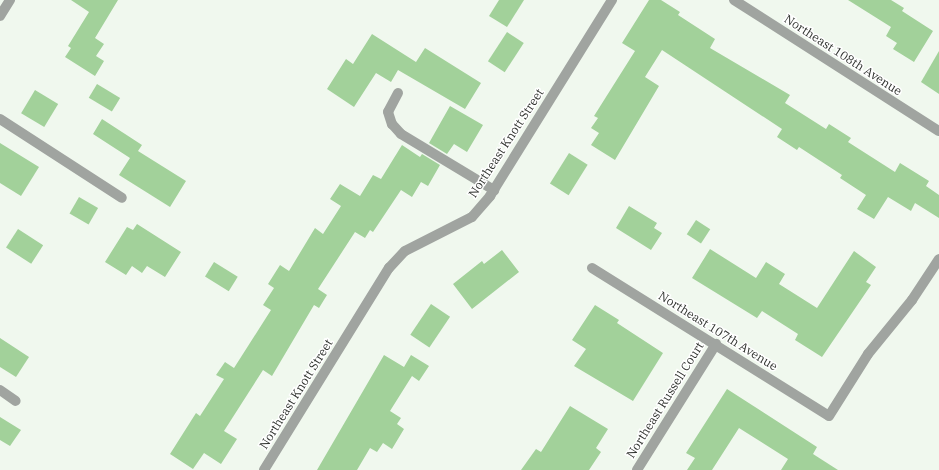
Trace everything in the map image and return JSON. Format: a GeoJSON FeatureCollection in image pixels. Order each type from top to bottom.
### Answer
{"type":"FeatureCollection","features":[{"type":"Feature","properties":{"kind":"street"},"geometry":{"type":"LineString","coordinates":[[0,16],[10,0]]}},
{"type":"Feature","properties":{"kind":"street","name":"Northeast Knott Street"},"geometry":{"type":"LineString","coordinates":[[264,470],[389,268],[405,251],[472,217],[494,190],[612,0]]}},
{"type":"Feature","properties":{"kind":"street","name":"Northeast 108th Avenue"},"geometry":{"type":"LineString","coordinates":[[734,0],[939,131]]}},
{"type":"Feature","properties":{"kind":"street"},"geometry":{"type":"LineString","coordinates":[[398,93],[388,112],[392,124],[401,134],[494,190]]}},
{"type":"Feature","properties":{"kind":"street"},"geometry":{"type":"LineString","coordinates":[[0,119],[122,198]]}},
{"type":"Feature","properties":{"kind":"street","name":"Northeast 107th Avenue"},"geometry":{"type":"LineString","coordinates":[[592,268],[716,344],[829,416],[868,354],[912,300],[939,259]]}},
{"type":"Feature","properties":{"kind":"street","name":"Northeast Russell Court"},"geometry":{"type":"LineString","coordinates":[[637,470],[716,344]]}},
{"type":"Feature","properties":{"kind":"street"},"geometry":{"type":"LineString","coordinates":[[0,390],[16,401]]}},
{"type":"Feature","properties":{"kind":"building"},"geometry":{"type":"Polygon","coordinates":[[[71,0],[118,0],[95,38],[104,44],[96,56],[104,61],[95,76],[65,57],[71,48],[68,46],[89,12],[71,0]]]}},
{"type":"Feature","properties":{"kind":"building"},"geometry":{"type":"Polygon","coordinates":[[[499,0],[524,0],[507,27],[489,16],[499,0]]]}},
{"type":"Feature","properties":{"kind":"building"},"geometry":{"type":"Polygon","coordinates":[[[649,0],[661,0],[680,12],[678,15],[715,39],[710,48],[790,95],[785,103],[826,129],[829,124],[851,138],[848,142],[895,172],[900,163],[929,181],[926,186],[939,195],[939,218],[915,203],[911,211],[888,197],[874,219],[857,209],[866,195],[840,178],[842,175],[799,147],[797,150],[777,137],[782,129],[662,50],[645,77],[659,86],[615,160],[591,145],[599,133],[591,128],[598,118],[594,116],[635,51],[622,43],[649,0]]]}},
{"type":"Feature","properties":{"kind":"building"},"geometry":{"type":"Polygon","coordinates":[[[848,0],[891,0],[904,8],[902,11],[933,31],[914,62],[893,49],[897,43],[886,36],[891,27],[848,0]]]}},
{"type":"Feature","properties":{"kind":"building"},"geometry":{"type":"Polygon","coordinates":[[[507,32],[524,43],[505,72],[488,61],[507,32]]]}},
{"type":"Feature","properties":{"kind":"building"},"geometry":{"type":"Polygon","coordinates":[[[372,34],[416,62],[425,48],[481,83],[465,109],[398,70],[391,82],[376,73],[354,107],[327,89],[346,59],[353,64],[372,34]]]}},
{"type":"Feature","properties":{"kind":"building"},"geometry":{"type":"Polygon","coordinates":[[[939,51],[939,94],[921,82],[939,51]]]}},
{"type":"Feature","properties":{"kind":"building"},"geometry":{"type":"Polygon","coordinates":[[[97,84],[120,98],[112,112],[89,98],[97,84]]]}},
{"type":"Feature","properties":{"kind":"building"},"geometry":{"type":"Polygon","coordinates":[[[35,90],[58,104],[44,127],[21,113],[35,90]]]}},
{"type":"Feature","properties":{"kind":"building"},"geometry":{"type":"Polygon","coordinates":[[[450,106],[483,125],[467,152],[454,144],[447,154],[429,143],[450,106]]]}},
{"type":"Feature","properties":{"kind":"building"},"geometry":{"type":"Polygon","coordinates":[[[102,119],[142,145],[138,151],[186,181],[170,207],[119,175],[130,158],[93,134],[102,119]]]}},
{"type":"Feature","properties":{"kind":"building"},"geometry":{"type":"Polygon","coordinates":[[[0,143],[39,167],[21,196],[0,183],[0,143]]]}},
{"type":"Feature","properties":{"kind":"building"},"geometry":{"type":"Polygon","coordinates":[[[402,145],[420,157],[422,154],[440,165],[428,186],[421,182],[412,197],[401,190],[373,232],[370,230],[365,238],[355,232],[318,289],[327,295],[319,308],[314,305],[272,376],[263,370],[224,431],[237,439],[221,464],[204,453],[193,469],[170,454],[196,413],[200,416],[224,379],[216,375],[225,362],[234,368],[271,310],[263,305],[274,288],[268,284],[280,265],[289,271],[315,228],[323,234],[341,206],[330,199],[340,184],[360,196],[373,175],[381,179],[402,145]]]}},
{"type":"Feature","properties":{"kind":"building"},"geometry":{"type":"Polygon","coordinates":[[[569,153],[588,165],[569,195],[550,184],[569,153]]]}},
{"type":"Feature","properties":{"kind":"building"},"geometry":{"type":"Polygon","coordinates":[[[79,197],[98,208],[89,224],[70,213],[79,197]]]}},
{"type":"Feature","properties":{"kind":"building"},"geometry":{"type":"Polygon","coordinates":[[[629,206],[657,223],[654,228],[662,233],[651,250],[616,228],[629,206]]]}},
{"type":"Feature","properties":{"kind":"building"},"geometry":{"type":"Polygon","coordinates":[[[696,220],[710,229],[701,244],[687,234],[696,220]]]}},
{"type":"Feature","properties":{"kind":"building"},"geometry":{"type":"Polygon","coordinates":[[[137,224],[181,252],[165,277],[147,266],[142,273],[132,266],[126,275],[105,262],[127,227],[133,230],[137,224]]]}},
{"type":"Feature","properties":{"kind":"building"},"geometry":{"type":"Polygon","coordinates":[[[18,229],[43,245],[31,264],[6,247],[18,229]]]}},
{"type":"Feature","properties":{"kind":"building"},"geometry":{"type":"Polygon","coordinates":[[[710,249],[756,278],[766,262],[785,274],[779,284],[817,308],[854,251],[876,267],[866,282],[871,285],[822,357],[795,340],[798,334],[762,311],[757,318],[692,278],[710,249]]]}},
{"type":"Feature","properties":{"kind":"building"},"geometry":{"type":"Polygon","coordinates":[[[502,250],[519,272],[472,309],[453,284],[482,261],[484,264],[502,250]]]}},
{"type":"Feature","properties":{"kind":"building"},"geometry":{"type":"Polygon","coordinates":[[[214,262],[238,277],[229,291],[205,276],[214,262]]]}},
{"type":"Feature","properties":{"kind":"building"},"geometry":{"type":"Polygon","coordinates":[[[431,304],[450,317],[429,348],[410,335],[431,304]]]}},
{"type":"Feature","properties":{"kind":"building"},"geometry":{"type":"Polygon","coordinates":[[[595,305],[619,320],[617,323],[663,353],[633,401],[574,366],[586,349],[572,340],[595,305]]]}},
{"type":"Feature","properties":{"kind":"building"},"geometry":{"type":"Polygon","coordinates":[[[0,338],[29,357],[16,377],[0,367],[0,338]]]}},
{"type":"Feature","properties":{"kind":"building"},"geometry":{"type":"Polygon","coordinates":[[[384,355],[404,367],[411,355],[429,366],[419,381],[412,376],[390,411],[401,418],[397,424],[404,429],[392,449],[383,443],[377,452],[370,448],[357,470],[317,470],[384,355]]]}},
{"type":"Feature","properties":{"kind":"building"},"geometry":{"type":"Polygon","coordinates":[[[727,389],[817,447],[813,454],[838,470],[781,470],[788,459],[739,428],[712,470],[687,470],[695,458],[686,453],[727,389]]]}},
{"type":"Feature","properties":{"kind":"building"},"geometry":{"type":"Polygon","coordinates":[[[570,406],[608,429],[596,448],[601,452],[589,470],[521,470],[536,449],[541,452],[570,406]]]}},
{"type":"Feature","properties":{"kind":"building"},"geometry":{"type":"Polygon","coordinates":[[[0,417],[21,430],[10,446],[0,440],[0,417]]]}}]}
